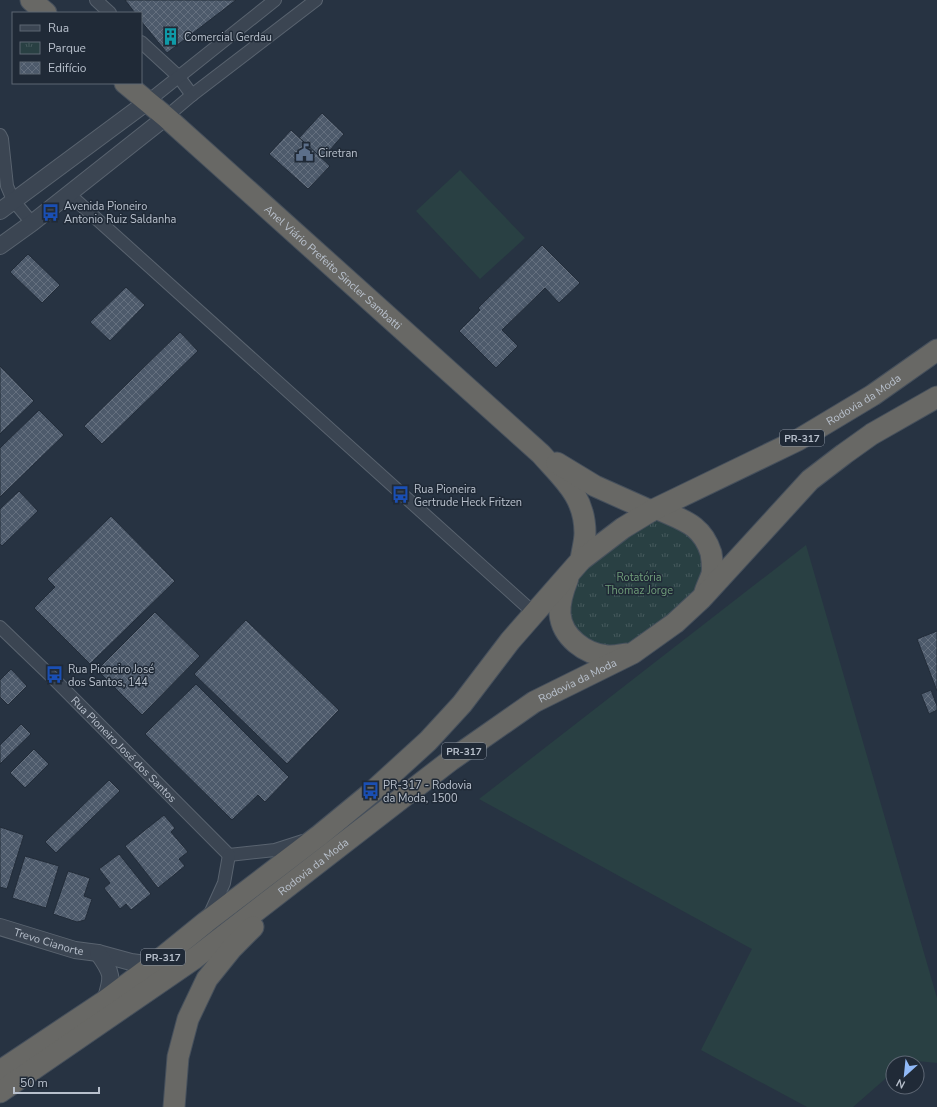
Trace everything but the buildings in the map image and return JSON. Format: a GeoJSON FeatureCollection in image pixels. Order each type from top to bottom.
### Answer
{"type":"FeatureCollection","features":[{"type":"Feature","properties":{"kind":"highway"},"geometry":{"type":"LineString","coordinates":[[31,0],[45,12]]}},
{"type":"Feature","properties":{"kind":"highway","name":"Anel Viário Prefeito Sincler Sambatti"},"geometry":{"type":"LineString","coordinates":[[126,84],[166,117],[541,454],[575,492],[583,512],[585,533],[576,566],[563,591],[560,614],[565,630],[576,644],[589,652],[608,656],[633,653]]}},
{"type":"Feature","properties":{"kind":"highway","name":"Rodovia da Moda"},"geometry":{"type":"LineString","coordinates":[[654,510],[798,440],[873,394],[937,350]]}},
{"type":"Feature","properties":{"kind":"highway","name":"PR-317"},"geometry":{"type":"LineString","coordinates":[[633,653],[675,623],[702,598],[810,480],[872,434],[937,398]]}},
{"type":"Feature","properties":{"kind":"highway","name":"Anel Viário Prefeito Sincler Sambatti"},"geometry":{"type":"LineString","coordinates":[[541,454],[595,486],[692,525],[701,533],[707,541],[712,557],[712,573],[702,598]]}},
{"type":"Feature","properties":{"kind":"highway","name":"PR-317"},"geometry":{"type":"LineString","coordinates":[[576,566],[623,528],[654,510]]}},
{"type":"Feature","properties":{"kind":"highway","name":"Rodovia da Moda"},"geometry":{"type":"LineString","coordinates":[[0,1071],[105,1001],[320,836],[371,794],[428,741],[462,704],[510,640],[576,566]]}},
{"type":"Feature","properties":{"kind":"highway","name":"Rodovia da Moda"},"geometry":{"type":"LineString","coordinates":[[0,1092],[195,958],[451,760],[534,702],[633,653]]}},
{"type":"Feature","properties":{"kind":"highway"},"geometry":{"type":"LineString","coordinates":[[174,1107],[178,1057],[188,1019],[207,979],[232,948],[309,870]]}},
{"type":"Feature","properties":{"kind":"street"},"geometry":{"type":"LineString","coordinates":[[96,0],[109,12]]}},
{"type":"Feature","properties":{"kind":"street"},"geometry":{"type":"LineString","coordinates":[[0,211],[147,102],[275,0]]}},
{"type":"Feature","properties":{"kind":"street"},"geometry":{"type":"LineString","coordinates":[[0,246],[32,223],[192,95],[316,0]]}},
{"type":"Feature","properties":{"kind":"street"},"geometry":{"type":"LineString","coordinates":[[142,43],[178,76],[192,95]]}},
{"type":"Feature","properties":{"kind":"street"},"geometry":{"type":"LineString","coordinates":[[0,135],[2,139],[7,186],[13,200],[32,223]]}},
{"type":"Feature","properties":{"kind":"street"},"geometry":{"type":"LineString","coordinates":[[69,194],[534,613]]}},
{"type":"Feature","properties":{"kind":"street","name":"Rua Pioneiro José dos Santos"},"geometry":{"type":"LineString","coordinates":[[0,627],[229,855]]}},
{"type":"Feature","properties":{"kind":"street"},"geometry":{"type":"LineString","coordinates":[[206,922],[224,883],[229,855],[275,850],[320,836]]}},
{"type":"Feature","properties":{"kind":"street","name":"Trevo Cianorte"},"geometry":{"type":"LineString","coordinates":[[0,927],[75,950],[98,953],[131,962],[153,965]]}},
{"type":"Feature","properties":{"kind":"street","name":"Trevo Cianorte"},"geometry":{"type":"LineString","coordinates":[[98,953],[108,967],[111,975],[111,985],[105,1001]]}},
{"type":"Feature","properties":{"kind":"green space"},"geometry":{"type":"Polygon","coordinates":[[[460,170],[525,238],[480,279],[416,211],[460,170]]]}},
{"type":"Feature","properties":{"kind":"green space","name":"Rotatória Thomaz Jorge"},"geometry":{"type":"Polygon","coordinates":[[[651,511],[683,520],[712,573],[633,653],[576,644],[563,591],[571,571],[651,511]]]}},
{"type":"Feature","properties":{"kind":"green space"},"geometry":{"type":"Polygon","coordinates":[[[806,545],[937,998],[937,1063],[925,1062],[925,1055],[885,1055],[885,1079],[853,1107],[807,1107],[701,1050],[752,949],[479,799],[806,545]]]}},
{"type":"Feature","properties":{"kind":"place","name":"Comercial Gerdau"},"geometry":{"type":"Point","coordinates":[171,37]}},
{"type":"Feature","properties":{"kind":"place","name":"Ciretran"},"geometry":{"type":"Point","coordinates":[305,153]}},
{"type":"Feature","properties":{"kind":"place","name":"Avenida Pioneiro Antonio Ruiz Saldanha"},"geometry":{"type":"Point","coordinates":[51,212]}},
{"type":"Feature","properties":{"kind":"place","name":"Rua Pioneira Gertrude Heck Fritzen"},"geometry":{"type":"Point","coordinates":[401,495]}},
{"type":"Feature","properties":{"kind":"place","name":"Rua Pioneiro José dos Santos, 144"},"geometry":{"type":"Point","coordinates":[55,675]}},
{"type":"Feature","properties":{"kind":"place","name":"PR-317 - Rodovia da Moda, 1500"},"geometry":{"type":"Point","coordinates":[370,791]}}]}
